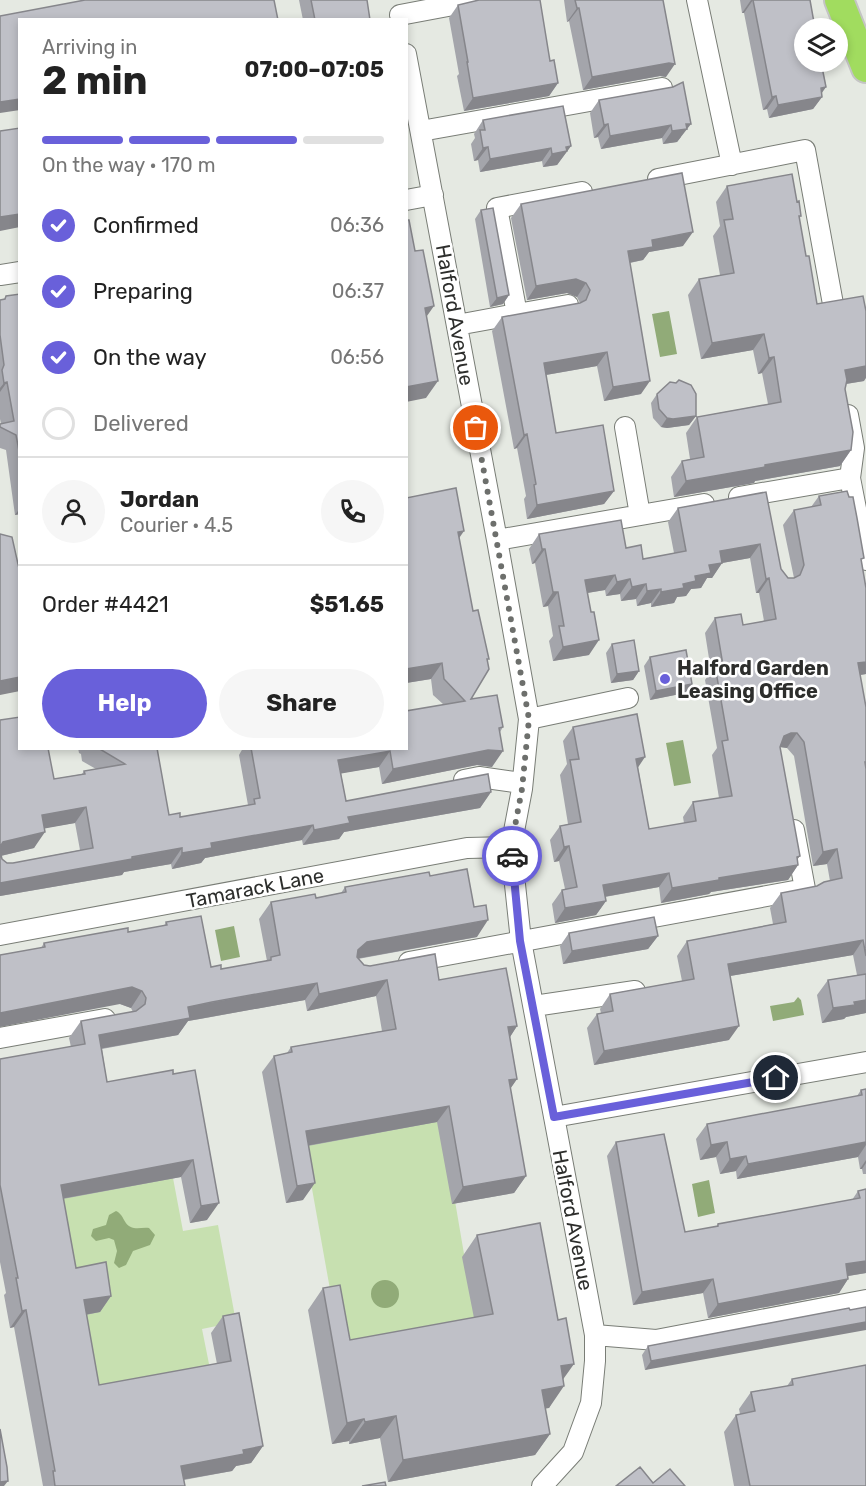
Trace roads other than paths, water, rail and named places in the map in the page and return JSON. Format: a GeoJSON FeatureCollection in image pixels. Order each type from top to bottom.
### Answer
{"type":"FeatureCollection","features":[{"type":"Feature","properties":{"kind":"highway"},"geometry":{"type":"LineString","coordinates":[[839,0],[866,68]]}},
{"type":"Feature","properties":{"kind":"highway"},"geometry":{"type":"LineString","coordinates":[[860,0],[866,43]]}},
{"type":"Feature","properties":{"kind":"street"},"geometry":{"type":"LineString","coordinates":[[399,12],[480,0]]}},
{"type":"Feature","properties":{"kind":"street"},"geometry":{"type":"LineString","coordinates":[[697,0],[732,165]]}},
{"type":"Feature","properties":{"kind":"street","name":"Halford Avenue"},"geometry":{"type":"LineString","coordinates":[[408,64],[529,719],[522,783],[511,847],[520,941],[595,1335],[591,1403],[573,1452],[542,1486]]}},
{"type":"Feature","properties":{"kind":"street"},"geometry":{"type":"LineString","coordinates":[[421,131],[662,88]]}},
{"type":"Feature","properties":{"kind":"street"},"geometry":{"type":"LineString","coordinates":[[638,182],[806,150],[833,304]]}},
{"type":"Feature","properties":{"kind":"street"},"geometry":{"type":"LineString","coordinates":[[517,314],[496,208],[602,189]]}},
{"type":"Feature","properties":{"kind":"street"},"geometry":{"type":"LineString","coordinates":[[408,200],[433,195]]}},
{"type":"Feature","properties":{"kind":"street"},"geometry":{"type":"LineString","coordinates":[[0,275],[18,272]]}},
{"type":"Feature","properties":{"kind":"street"},"geometry":{"type":"LineString","coordinates":[[457,325],[568,305]]}},
{"type":"Feature","properties":{"kind":"street"},"geometry":{"type":"LineString","coordinates":[[845,403],[854,448],[850,478],[866,560]]}},
{"type":"Feature","properties":{"kind":"street"},"geometry":{"type":"LineString","coordinates":[[625,427],[640,515]]}},
{"type":"Feature","properties":{"kind":"street"},"geometry":{"type":"LineString","coordinates":[[497,540],[850,478]]}},
{"type":"Feature","properties":{"kind":"street"},"geometry":{"type":"LineString","coordinates":[[765,493],[769,515]]}},
{"type":"Feature","properties":{"kind":"street"},"geometry":{"type":"LineString","coordinates":[[529,719],[628,698]]}},
{"type":"Feature","properties":{"kind":"street"},"geometry":{"type":"LineString","coordinates":[[447,784],[479,777],[522,783]]}},
{"type":"Feature","properties":{"kind":"street"},"geometry":{"type":"LineString","coordinates":[[392,965],[804,889],[790,807]]}},
{"type":"Feature","properties":{"kind":"street","name":"Tamarack Lane"},"geometry":{"type":"LineString","coordinates":[[0,935],[467,848],[511,847]]}},
{"type":"Feature","properties":{"kind":"street"},"geometry":{"type":"LineString","coordinates":[[534,1006],[653,988]]}},
{"type":"Feature","properties":{"kind":"street"},"geometry":{"type":"LineString","coordinates":[[0,1038],[122,1016]]}},
{"type":"Feature","properties":{"kind":"street"},"geometry":{"type":"LineString","coordinates":[[554,1117],[866,1062]]}},
{"type":"Feature","properties":{"kind":"street"},"geometry":{"type":"LineString","coordinates":[[595,1335],[656,1340],[866,1300]]}},
{"type":"Feature","properties":{"kind":"place","name":"Halford Garden Leasing Office"},"geometry":{"type":"Point","coordinates":[665,679]}}]}
